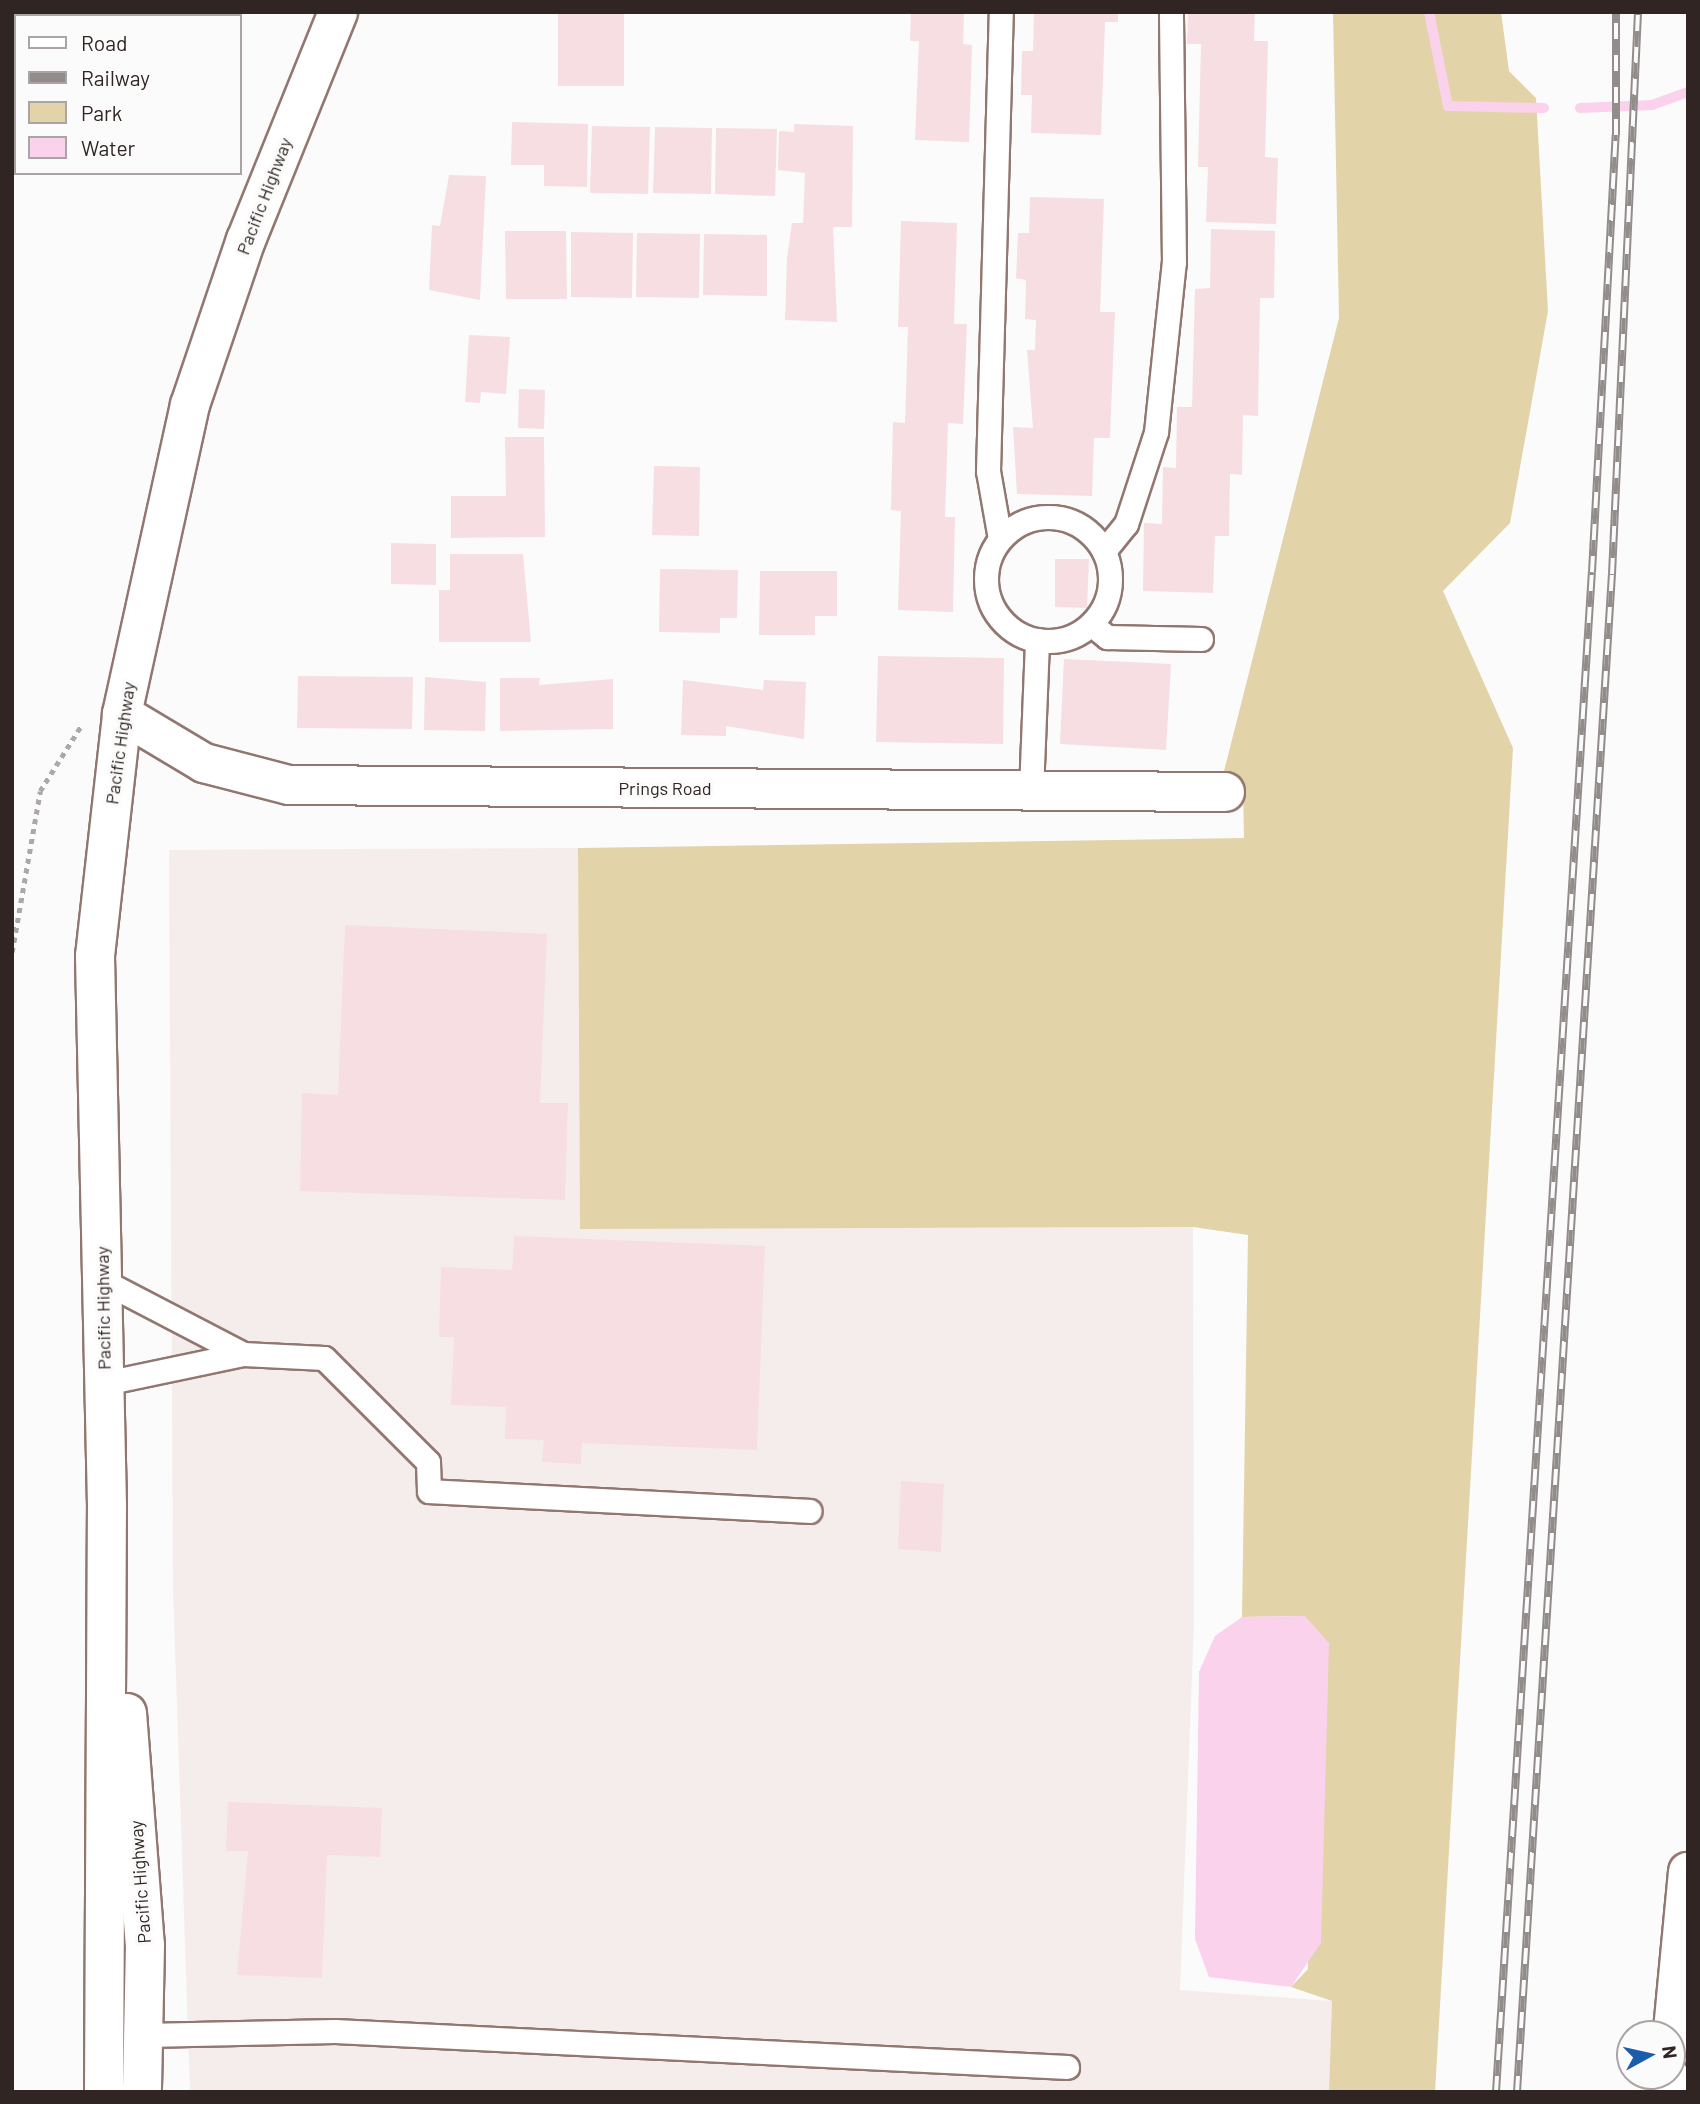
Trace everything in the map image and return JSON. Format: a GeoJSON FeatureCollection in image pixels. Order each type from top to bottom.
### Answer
{"type":"FeatureCollection","features":[{"type":"Feature","properties":{"kind":"main road","name":"Pacific Highway"},"geometry":{"type":"LineString","coordinates":[[104,2092],[107,2035],[107,1506],[95,956],[105,714],[190,405],[246,240],[338,12]]}},
{"type":"Feature","properties":{"kind":"main road","name":"Prings Road"},"geometry":{"type":"LineString","coordinates":[[105,714],[204,764],[289,785],[1225,792]]}},
{"type":"Feature","properties":{"kind":"main road","name":"Pacific Highway"},"geometry":{"type":"LineString","coordinates":[[107,1506],[142,1897],[142,2092]]}},
{"type":"Feature","properties":{"kind":"main road"},"geometry":{"type":"LineString","coordinates":[[1674,2020],[1688,1872]]}},
{"type":"Feature","properties":{"kind":"main road"},"geometry":{"type":"LineString","coordinates":[[107,2035],[144,2035]]}},
{"type":"Feature","properties":{"kind":"lane"},"geometry":{"type":"LineString","coordinates":[[1000,539],[1026,521],[1058,517],[1077,523],[1104,551],[1109,590],[1091,624],[1075,635],[1037,640],[1000,618],[990,600],[986,578],[1000,539],[988,471],[1001,12]]}},
{"type":"Feature","properties":{"kind":"lane"},"geometry":{"type":"LineString","coordinates":[[1104,551],[1126,524],[1156,432],[1174,262],[1171,12]]}},
{"type":"Feature","properties":{"kind":"lane"},"geometry":{"type":"LineString","coordinates":[[1091,624],[1107,637],[1201,639]]}},
{"type":"Feature","properties":{"kind":"lane"},"geometry":{"type":"LineString","coordinates":[[1031,791],[1037,640]]}},
{"type":"Feature","properties":{"kind":"lane"},"geometry":{"type":"LineString","coordinates":[[103,1281],[243,1354]]}},
{"type":"Feature","properties":{"kind":"lane"},"geometry":{"type":"LineString","coordinates":[[105,1383],[243,1354],[324,1358],[428,1462],[429,1491],[809,1511]]}},
{"type":"Feature","properties":{"kind":"lane"},"geometry":{"type":"LineString","coordinates":[[144,2035],[335,2031],[1068,2067]]}},
{"type":"Feature","properties":{"kind":"path"},"geometry":{"type":"LineString","coordinates":[[12,952],[40,791],[105,714]]}},
{"type":"Feature","properties":{"kind":"shaded area"},"geometry":{"type":"Polygon","coordinates":[[[578,848],[580,1229],[1193,1227],[1194,1623],[1180,1990],[1332,2001],[1329,2092],[190,2092],[173,1588],[169,850],[578,848]]]}},
{"type":"Feature","properties":{"kind":"green space"},"geometry":{"type":"Polygon","coordinates":[[[1333,12],[1501,12],[1509,71],[1536,98],[1548,311],[1510,523],[1443,591],[1513,748],[1435,2092],[1329,2092],[1332,2001],[1291,1987],[1308,1969],[1305,1616],[1242,1617],[1248,1235],[1193,1227],[580,1229],[578,848],[1244,838],[1243,788],[1220,787],[1339,318],[1333,12]]]}},
{"type":"Feature","properties":{"kind":"water"},"geometry":{"type":"Polygon","coordinates":[[[1305,1616],[1329,1643],[1321,1943],[1291,1987],[1209,1977],[1195,1939],[1199,1672],[1215,1636],[1242,1617],[1305,1616]]]}},
{"type":"Feature","properties":{"kind":"building"},"geometry":{"type":"Polygon","coordinates":[[[12,12],[74,12],[14,14],[14,29],[12,12]]]}},
{"type":"Feature","properties":{"kind":"building"},"geometry":{"type":"Polygon","coordinates":[[[558,12],[624,12],[624,86],[558,86],[558,12]]]}},
{"type":"Feature","properties":{"kind":"building"},"geometry":{"type":"Polygon","coordinates":[[[911,12],[964,12],[963,44],[972,45],[969,142],[915,140],[919,41],[910,41],[911,12]]]}},
{"type":"Feature","properties":{"kind":"building"},"geometry":{"type":"Polygon","coordinates":[[[1034,12],[1118,12],[1118,22],[1105,22],[1101,135],[1031,133],[1032,95],[1021,95],[1022,51],[1033,51],[1034,12]]]}},
{"type":"Feature","properties":{"kind":"building"},"geometry":{"type":"Polygon","coordinates":[[[1188,12],[1255,12],[1254,41],[1268,41],[1265,157],[1278,158],[1276,224],[1206,222],[1208,167],[1198,167],[1201,44],[1187,44],[1188,12]]]}},
{"type":"Feature","properties":{"kind":"building"},"geometry":{"type":"Polygon","coordinates":[[[12,65],[14,79],[12,89],[12,65]]]}},
{"type":"Feature","properties":{"kind":"building"},"geometry":{"type":"Polygon","coordinates":[[[14,110],[12,155],[12,112],[14,110]]]}},
{"type":"Feature","properties":{"kind":"building"},"geometry":{"type":"Polygon","coordinates":[[[512,122],[588,124],[587,187],[544,186],[544,165],[511,165],[512,122]]]}},
{"type":"Feature","properties":{"kind":"building"},"geometry":{"type":"Polygon","coordinates":[[[794,124],[853,126],[852,227],[833,227],[837,322],[785,320],[787,258],[792,223],[803,223],[805,173],[778,170],[779,131],[794,132],[794,124]]]}},
{"type":"Feature","properties":{"kind":"building"},"geometry":{"type":"Polygon","coordinates":[[[592,126],[650,127],[648,194],[590,193],[592,126]]]}},
{"type":"Feature","properties":{"kind":"building"},"geometry":{"type":"Polygon","coordinates":[[[655,127],[712,128],[711,194],[653,193],[655,127]]]}},
{"type":"Feature","properties":{"kind":"building"},"geometry":{"type":"Polygon","coordinates":[[[716,128],[777,129],[775,196],[715,194],[716,128]]]}},
{"type":"Feature","properties":{"kind":"building"},"geometry":{"type":"Polygon","coordinates":[[[449,175],[486,176],[480,300],[429,290],[432,225],[440,226],[449,175]]]}},
{"type":"Feature","properties":{"kind":"building"},"geometry":{"type":"Polygon","coordinates":[[[1030,197],[1104,199],[1100,312],[1115,312],[1110,438],[1094,438],[1092,496],[1017,494],[1013,427],[1033,428],[1027,350],[1035,350],[1036,320],[1025,319],[1026,280],[1016,278],[1018,233],[1029,233],[1030,197]]]}},
{"type":"Feature","properties":{"kind":"building"},"geometry":{"type":"Polygon","coordinates":[[[901,221],[957,223],[954,324],[967,324],[963,424],[948,423],[945,517],[955,517],[953,612],[898,610],[901,511],[891,510],[893,422],[905,423],[908,327],[898,327],[901,221]]]}},
{"type":"Feature","properties":{"kind":"building"},"geometry":{"type":"Polygon","coordinates":[[[1211,229],[1275,231],[1274,298],[1260,298],[1258,416],[1243,415],[1242,475],[1230,474],[1229,536],[1215,536],[1213,593],[1143,591],[1144,523],[1162,524],[1163,467],[1176,468],[1177,407],[1192,407],[1195,289],[1210,288],[1211,229]]]}},
{"type":"Feature","properties":{"kind":"building"},"geometry":{"type":"Polygon","coordinates":[[[505,231],[566,231],[567,299],[506,299],[505,231]]]}},
{"type":"Feature","properties":{"kind":"building"},"geometry":{"type":"Polygon","coordinates":[[[571,232],[633,233],[632,298],[571,297],[571,232]]]}},
{"type":"Feature","properties":{"kind":"building"},"geometry":{"type":"Polygon","coordinates":[[[637,233],[700,234],[699,298],[636,297],[637,233]]]}},
{"type":"Feature","properties":{"kind":"building"},"geometry":{"type":"Polygon","coordinates":[[[704,234],[767,235],[767,296],[703,295],[704,234]]]}},
{"type":"Feature","properties":{"kind":"building"},"geometry":{"type":"Polygon","coordinates":[[[469,335],[510,337],[506,394],[481,392],[480,403],[465,402],[469,335]]]}},
{"type":"Feature","properties":{"kind":"building"},"geometry":{"type":"Polygon","coordinates":[[[519,389],[545,390],[544,429],[518,428],[519,389]]]}},
{"type":"Feature","properties":{"kind":"building"},"geometry":{"type":"Polygon","coordinates":[[[505,437],[544,437],[545,537],[451,538],[451,496],[506,496],[505,437]]]}},
{"type":"Feature","properties":{"kind":"building"},"geometry":{"type":"Polygon","coordinates":[[[654,466],[700,467],[699,536],[652,535],[654,466]]]}},
{"type":"Feature","properties":{"kind":"building"},"geometry":{"type":"Polygon","coordinates":[[[391,543],[436,544],[436,585],[391,584],[391,543]]]}},
{"type":"Feature","properties":{"kind":"building"},"geometry":{"type":"Polygon","coordinates":[[[450,554],[523,554],[531,642],[439,642],[439,590],[450,590],[450,554]]]}},
{"type":"Feature","properties":{"kind":"building"},"geometry":{"type":"Polygon","coordinates":[[[1055,559],[1089,559],[1087,608],[1055,607],[1055,559]]]}},
{"type":"Feature","properties":{"kind":"building"},"geometry":{"type":"Polygon","coordinates":[[[660,569],[738,570],[737,618],[720,618],[720,633],[659,632],[660,569]]]}},
{"type":"Feature","properties":{"kind":"building"},"geometry":{"type":"Polygon","coordinates":[[[760,571],[837,571],[837,616],[815,616],[815,635],[759,635],[760,571]]]}},
{"type":"Feature","properties":{"kind":"building"},"geometry":{"type":"Polygon","coordinates":[[[878,656],[1004,658],[1003,744],[876,742],[878,656]]]}},
{"type":"Feature","properties":{"kind":"building"},"geometry":{"type":"Polygon","coordinates":[[[1064,659],[1171,664],[1166,750],[1060,744],[1064,659]]]}},
{"type":"Feature","properties":{"kind":"building"},"geometry":{"type":"Polygon","coordinates":[[[298,676],[413,677],[412,729],[297,728],[298,676]]]}},
{"type":"Feature","properties":{"kind":"building"},"geometry":{"type":"Polygon","coordinates":[[[425,677],[486,682],[485,731],[424,730],[425,677]]]}},
{"type":"Feature","properties":{"kind":"building"},"geometry":{"type":"Polygon","coordinates":[[[500,678],[540,678],[539,685],[613,679],[613,729],[500,731],[500,678]]]}},
{"type":"Feature","properties":{"kind":"building"},"geometry":{"type":"Polygon","coordinates":[[[683,680],[763,690],[764,680],[806,682],[804,739],[726,726],[726,736],[681,735],[683,680]]]}},
{"type":"Feature","properties":{"kind":"building"},"geometry":{"type":"Polygon","coordinates":[[[345,925],[547,934],[540,1103],[568,1103],[565,1200],[300,1191],[302,1093],[338,1095],[345,925]]]}},
{"type":"Feature","properties":{"kind":"building"},"geometry":{"type":"Polygon","coordinates":[[[514,1236],[765,1246],[757,1450],[582,1443],[581,1464],[542,1462],[544,1440],[505,1439],[506,1407],[451,1405],[454,1337],[439,1337],[441,1267],[512,1270],[514,1236]]]}},
{"type":"Feature","properties":{"kind":"building"},"geometry":{"type":"Polygon","coordinates":[[[901,1481],[944,1484],[941,1552],[898,1549],[901,1481]]]}},
{"type":"Feature","properties":{"kind":"building"},"geometry":{"type":"Polygon","coordinates":[[[228,1802],[382,1808],[380,1857],[327,1855],[322,1978],[237,1975],[248,1851],[226,1851],[228,1802]]]}},
{"type":"Feature","properties":{"kind":"waterway"},"geometry":{"type":"LineString","coordinates":[[1429,12],[1448,106],[1544,108]]}},
{"type":"Feature","properties":{"kind":"waterway"},"geometry":{"type":"LineString","coordinates":[[1580,108],[1652,105],[1688,92]]}},
{"type":"Feature","properties":{"kind":"railway"},"geometry":{"type":"LineString","coordinates":[[1496,2092],[1592,572],[1616,135],[1616,12]]}},
{"type":"Feature","properties":{"kind":"railway"},"geometry":{"type":"LineString","coordinates":[[1517,2092],[1612,574],[1638,12]]}}]}
